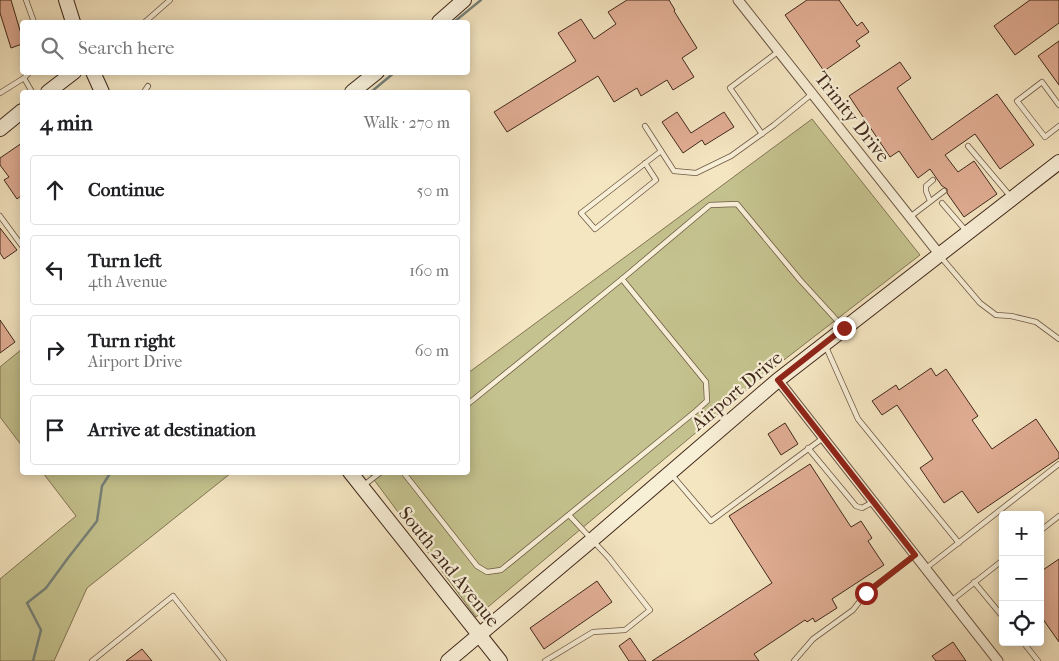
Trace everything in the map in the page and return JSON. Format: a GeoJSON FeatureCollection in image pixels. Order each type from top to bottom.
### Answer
{"type":"FeatureCollection","features":[{"type":"Feature","properties":{"kind":"street"},"geometry":{"type":"LineString","coordinates":[[66,0],[72,20]]}},
{"type":"Feature","properties":{"kind":"street"},"geometry":{"type":"LineString","coordinates":[[441,20],[464,0]]}},
{"type":"Feature","properties":{"kind":"street","name":"Trinity Drive"},"geometry":{"type":"LineString","coordinates":[[738,0],[940,255]]}},
{"type":"Feature","properties":{"kind":"street"},"geometry":{"type":"LineString","coordinates":[[51,90],[70,75]]}},
{"type":"Feature","properties":{"kind":"street"},"geometry":{"type":"LineString","coordinates":[[94,75],[101,90]]}},
{"type":"Feature","properties":{"kind":"street"},"geometry":{"type":"LineString","coordinates":[[354,90],[373,75]]}},
{"type":"Feature","properties":{"kind":"street"},"geometry":{"type":"LineString","coordinates":[[0,129],[20,114]]}},
{"type":"Feature","properties":{"kind":"street","name":"Airport Drive"},"geometry":{"type":"LineString","coordinates":[[448,661],[778,380],[1059,162]]}},
{"type":"Feature","properties":{"kind":"street"},"geometry":{"type":"LineString","coordinates":[[778,380],[998,661]]}},
{"type":"Feature","properties":{"kind":"street","name":"South 2nd Avenue"},"geometry":{"type":"LineString","coordinates":[[352,475],[500,661]]}},
{"type":"Feature","properties":{"kind":"lane"},"geometry":{"type":"LineString","coordinates":[[26,0],[33,20]]}},
{"type":"Feature","properties":{"kind":"lane"},"geometry":{"type":"LineString","coordinates":[[147,20],[170,0]]}},
{"type":"Feature","properties":{"kind":"lane"},"geometry":{"type":"LineString","coordinates":[[762,134],[730,88],[779,51]]}},
{"type":"Feature","properties":{"kind":"lane"},"geometry":{"type":"LineString","coordinates":[[0,93],[27,75]]}},
{"type":"Feature","properties":{"kind":"lane"},"geometry":{"type":"LineString","coordinates":[[24,78],[31,90]]}},
{"type":"Feature","properties":{"kind":"lane"},"geometry":{"type":"LineString","coordinates":[[1059,105],[1042,82],[1017,101],[1046,137],[1059,126]]}},
{"type":"Feature","properties":{"kind":"lane"},"geometry":{"type":"LineString","coordinates":[[145,90],[148,86]]}},
{"type":"Feature","properties":{"kind":"lane"},"geometry":{"type":"LineString","coordinates":[[645,126],[674,171],[696,172],[731,156],[762,134],[812,93]]}},
{"type":"Feature","properties":{"kind":"lane"},"geometry":{"type":"LineString","coordinates":[[968,146],[1012,198]]}},
{"type":"Feature","properties":{"kind":"lane"},"geometry":{"type":"LineString","coordinates":[[645,163],[656,180],[594,229],[581,213],[645,163],[661,151]]}},
{"type":"Feature","properties":{"kind":"lane"},"geometry":{"type":"LineString","coordinates":[[930,201],[926,186],[933,180]]}},
{"type":"Feature","properties":{"kind":"lane"},"geometry":{"type":"LineString","coordinates":[[910,217],[944,191]]}},
{"type":"Feature","properties":{"kind":"lane"},"geometry":{"type":"LineString","coordinates":[[942,203],[968,233]]}},
{"type":"Feature","properties":{"kind":"lane"},"geometry":{"type":"LineString","coordinates":[[470,402],[622,280],[710,205],[737,204],[800,280],[844,328]]}},
{"type":"Feature","properties":{"kind":"lane"},"geometry":{"type":"LineString","coordinates":[[0,216],[20,243]]}},
{"type":"Feature","properties":{"kind":"lane"},"geometry":{"type":"LineString","coordinates":[[940,255],[980,303],[996,315],[1011,316],[1036,322],[1059,339]]}},
{"type":"Feature","properties":{"kind":"lane"},"geometry":{"type":"LineString","coordinates":[[405,475],[477,566],[487,572],[501,570],[696,411],[707,401],[706,382],[622,280]]}},
{"type":"Feature","properties":{"kind":"lane"},"geometry":{"type":"LineString","coordinates":[[825,344],[858,419],[959,542]]}},
{"type":"Feature","properties":{"kind":"lane"},"geometry":{"type":"LineString","coordinates":[[670,472],[712,521],[823,438]]}},
{"type":"Feature","properties":{"kind":"lane"},"geometry":{"type":"LineString","coordinates":[[808,448],[849,500],[856,506],[862,508],[873,502]]}},
{"type":"Feature","properties":{"kind":"lane"},"geometry":{"type":"LineString","coordinates":[[926,569],[1059,464]]}},
{"type":"Feature","properties":{"kind":"lane"},"geometry":{"type":"LineString","coordinates":[[362,487],[377,475]]}},
{"type":"Feature","properties":{"kind":"lane"},"geometry":{"type":"LineString","coordinates":[[545,661],[593,632],[625,630],[650,610],[610,558],[569,515]]}},
{"type":"Feature","properties":{"kind":"lane"},"geometry":{"type":"LineString","coordinates":[[1044,528],[1059,516]]}},
{"type":"Feature","properties":{"kind":"lane"},"geometry":{"type":"LineString","coordinates":[[794,661],[813,640],[853,610],[866,593],[915,555]]}},
{"type":"Feature","properties":{"kind":"lane"},"geometry":{"type":"LineString","coordinates":[[950,601],[999,563]]}},
{"type":"Feature","properties":{"kind":"lane"},"geometry":{"type":"LineString","coordinates":[[974,582],[999,612]]}},
{"type":"Feature","properties":{"kind":"lane"},"geometry":{"type":"LineString","coordinates":[[92,661],[173,596],[224,661]]}},
{"type":"Feature","properties":{"kind":"lane"},"geometry":{"type":"LineString","coordinates":[[1026,646],[1038,661]]}},
{"type":"Feature","properties":{"kind":"shaded area"},"geometry":{"type":"Polygon","coordinates":[[[812,119],[920,255],[767,373],[476,617],[370,475],[470,475],[470,372],[812,119]]]}},
{"type":"Feature","properties":{"kind":"shaded area"},"geometry":{"type":"Polygon","coordinates":[[[20,351],[20,443],[0,417],[0,367],[20,351]]]}},
{"type":"Feature","properties":{"kind":"shaded area"},"geometry":{"type":"Polygon","coordinates":[[[45,475],[228,475],[87,588],[54,661],[0,661],[0,579],[76,516],[45,475]]]}},
{"type":"Feature","properties":{"kind":"building"},"geometry":{"type":"Polygon","coordinates":[[[0,0],[11,0],[20,30],[20,45],[11,48],[0,13],[0,0]]]}},
{"type":"Feature","properties":{"kind":"building"},"geometry":{"type":"Polygon","coordinates":[[[627,0],[669,0],[697,48],[682,58],[694,77],[673,90],[667,80],[641,96],[637,88],[614,102],[598,76],[507,132],[494,112],[576,61],[558,33],[581,19],[594,39],[616,24],[608,12],[627,0]]]}},
{"type":"Feature","properties":{"kind":"building"},"geometry":{"type":"Polygon","coordinates":[[[807,0],[839,0],[857,26],[862,22],[869,32],[856,41],[860,46],[824,71],[785,15],[807,0]]]}},
{"type":"Feature","properties":{"kind":"building"},"geometry":{"type":"Polygon","coordinates":[[[1030,0],[1059,0],[1059,23],[1015,55],[994,26],[1030,0]]]}},
{"type":"Feature","properties":{"kind":"building"},"geometry":{"type":"Polygon","coordinates":[[[1059,41],[1059,85],[1038,56],[1059,41]]]}},
{"type":"Feature","properties":{"kind":"building"},"geometry":{"type":"Polygon","coordinates":[[[900,62],[911,78],[897,88],[932,140],[997,94],[1034,145],[1000,169],[975,134],[945,155],[958,172],[974,161],[997,194],[964,217],[947,193],[947,189],[942,186],[930,169],[918,178],[899,151],[890,157],[849,96],[900,62]]]}},
{"type":"Feature","properties":{"kind":"building"},"geometry":{"type":"Polygon","coordinates":[[[677,112],[691,133],[724,112],[734,127],[705,145],[702,140],[683,153],[662,122],[677,112]]]}},
{"type":"Feature","properties":{"kind":"building"},"geometry":{"type":"Polygon","coordinates":[[[20,144],[20,197],[17,199],[4,180],[9,177],[0,165],[0,158],[20,144]]]}},
{"type":"Feature","properties":{"kind":"building"},"geometry":{"type":"Polygon","coordinates":[[[0,228],[17,250],[4,259],[0,253],[0,228]]]}},
{"type":"Feature","properties":{"kind":"building"},"geometry":{"type":"Polygon","coordinates":[[[0,320],[15,342],[0,353],[0,320]]]}},
{"type":"Feature","properties":{"kind":"building"},"geometry":{"type":"Polygon","coordinates":[[[931,368],[936,376],[946,369],[978,416],[972,420],[992,449],[1036,419],[1059,453],[1059,458],[978,513],[962,491],[944,503],[920,468],[933,459],[897,405],[882,415],[872,401],[896,385],[899,390],[931,368]]]}},
{"type":"Feature","properties":{"kind":"building"},"geometry":{"type":"Polygon","coordinates":[[[785,423],[798,444],[781,455],[768,434],[785,423]]]}},
{"type":"Feature","properties":{"kind":"building"},"geometry":{"type":"Polygon","coordinates":[[[810,464],[851,527],[861,521],[872,538],[868,541],[884,565],[832,599],[837,608],[815,622],[813,618],[807,622],[805,620],[754,654],[759,661],[652,661],[772,583],[729,516],[810,464]]]}},
{"type":"Feature","properties":{"kind":"building"},"geometry":{"type":"Polygon","coordinates":[[[1059,559],[1059,642],[1044,621],[1044,569],[1059,559]]]}},
{"type":"Feature","properties":{"kind":"building"},"geometry":{"type":"Polygon","coordinates":[[[597,581],[612,602],[544,649],[530,628],[597,581]]]}},
{"type":"Feature","properties":{"kind":"building"},"geometry":{"type":"Polygon","coordinates":[[[630,638],[646,661],[629,661],[619,646],[630,638]]]}},
{"type":"Feature","properties":{"kind":"building"},"geometry":{"type":"Polygon","coordinates":[[[953,642],[966,661],[936,661],[932,656],[953,642]]]}},
{"type":"Feature","properties":{"kind":"building"},"geometry":{"type":"Polygon","coordinates":[[[142,649],[152,661],[126,661],[142,649]]]}},
{"type":"Feature","properties":{"kind":"waterway"},"geometry":{"type":"LineString","coordinates":[[456,20],[481,0]]}},
{"type":"Feature","properties":{"kind":"waterway"},"geometry":{"type":"LineString","coordinates":[[373,90],[391,75]]}},
{"type":"Feature","properties":{"kind":"waterway"},"geometry":{"type":"LineString","coordinates":[[33,661],[41,630],[27,603],[46,588],[97,521],[102,486],[109,475]]}},
{"type":"Feature","properties":{"kind":"route"},"geometry":{"type":"LineString","coordinates":[[844,328],[778,380],[915,555],[866,593]]}}]}
